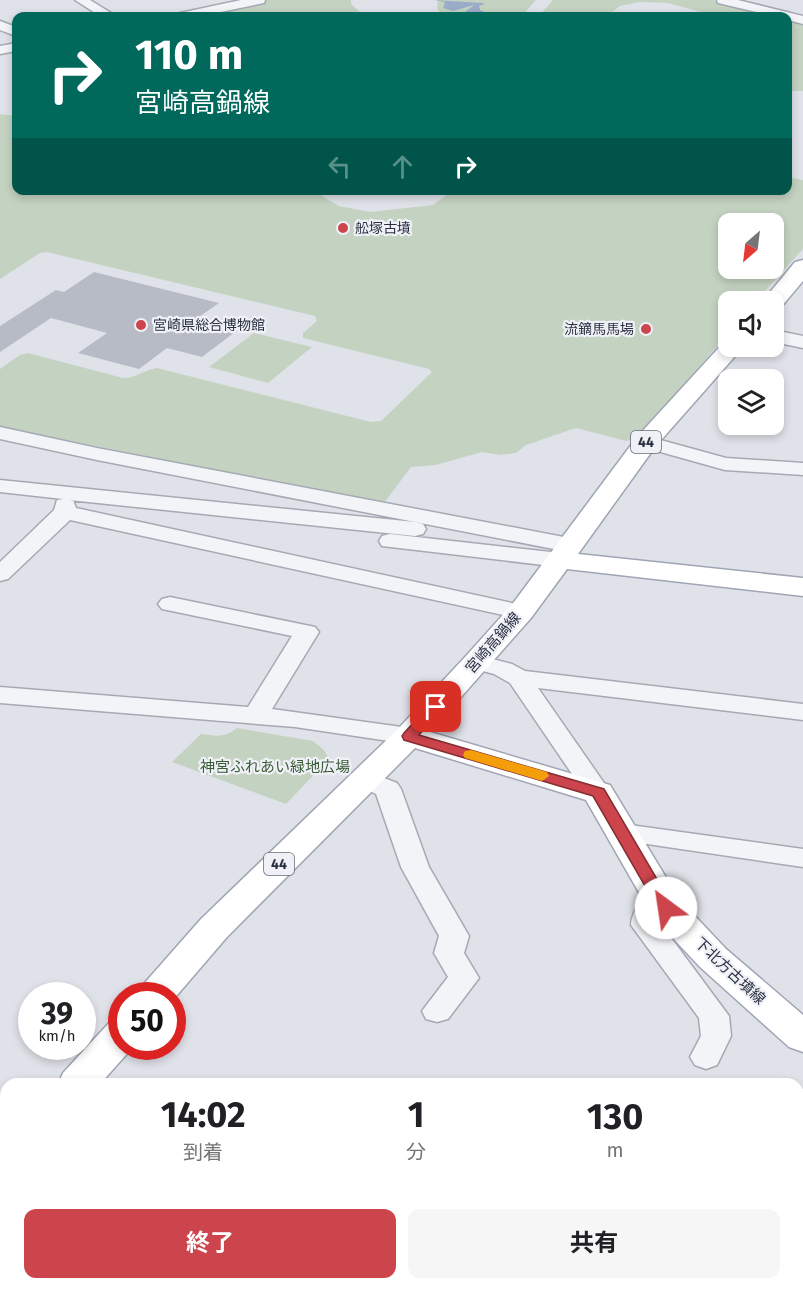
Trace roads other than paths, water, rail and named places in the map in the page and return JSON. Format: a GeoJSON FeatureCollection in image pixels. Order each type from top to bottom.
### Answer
{"type":"FeatureCollection","features":[{"type":"Feature","properties":{"kind":"main road"},"geometry":{"type":"LineString","coordinates":[[782,291],[803,267]]}},
{"type":"Feature","properties":{"kind":"main road","name":"宮崎高鍋線"},"geometry":{"type":"LineString","coordinates":[[166,982],[214,928],[409,736],[477,662],[521,612],[646,442],[723,357]]}},
{"type":"Feature","properties":{"kind":"main road"},"geometry":{"type":"LineString","coordinates":[[564,552],[803,572]]}},
{"type":"Feature","properties":{"kind":"main road"},"geometry":{"type":"LineString","coordinates":[[564,552],[803,587]]}},
{"type":"Feature","properties":{"kind":"main road"},"geometry":{"type":"LineString","coordinates":[[409,736],[598,793]]}},
{"type":"Feature","properties":{"kind":"main road","name":"下北方古墳線"},"geometry":{"type":"LineString","coordinates":[[598,793],[660,901],[713,958],[802,1034]]}},
{"type":"Feature","properties":{"kind":"main road"},"geometry":{"type":"LineString","coordinates":[[82,1078],[108,1050]]}},
{"type":"Feature","properties":{"kind":"street"},"geometry":{"type":"LineString","coordinates":[[81,0],[102,12]]}},
{"type":"Feature","properties":{"kind":"street"},"geometry":{"type":"LineString","coordinates":[[194,0],[209,12],[259,0]]}},
{"type":"Feature","properties":{"kind":"street"},"geometry":{"type":"LineString","coordinates":[[723,0],[771,12]]}},
{"type":"Feature","properties":{"kind":"street"},"geometry":{"type":"LineString","coordinates":[[784,338],[803,342]]}},
{"type":"Feature","properties":{"kind":"street"},"geometry":{"type":"LineString","coordinates":[[0,433],[564,552]]}},
{"type":"Feature","properties":{"kind":"street"},"geometry":{"type":"LineString","coordinates":[[646,442],[725,464],[803,469]]}},
{"type":"Feature","properties":{"kind":"street"},"geometry":{"type":"LineString","coordinates":[[0,486],[564,552]]}},
{"type":"Feature","properties":{"kind":"street"},"geometry":{"type":"LineString","coordinates":[[0,497],[65,509],[521,612]]}},
{"type":"Feature","properties":{"kind":"street"},"geometry":{"type":"LineString","coordinates":[[0,574],[9,554],[65,509],[564,552]]}},
{"type":"Feature","properties":{"kind":"street"},"geometry":{"type":"LineString","coordinates":[[170,604],[307,632],[255,716]]}},
{"type":"Feature","properties":{"kind":"street"},"geometry":{"type":"LineString","coordinates":[[477,662],[504,669],[519,678],[803,712]]}},
{"type":"Feature","properties":{"kind":"street"},"geometry":{"type":"LineString","coordinates":[[519,678],[598,793]]}},
{"type":"Feature","properties":{"kind":"street"},"geometry":{"type":"LineString","coordinates":[[0,695],[295,719],[409,736]]}},
{"type":"Feature","properties":{"kind":"street"},"geometry":{"type":"LineString","coordinates":[[366,778],[388,789],[409,876],[454,936],[449,953],[464,978],[437,1011]]}},
{"type":"Feature","properties":{"kind":"street"},"geometry":{"type":"LineString","coordinates":[[623,833],[803,858]]}},
{"type":"Feature","properties":{"kind":"street"},"geometry":{"type":"LineString","coordinates":[[660,901],[646,915],[645,925],[714,1016],[716,1036],[706,1057]]}},
{"type":"Feature","properties":{"kind":"water"},"geometry":{"type":"Polygon","coordinates":[[[434,0],[482,3],[485,4],[479,6],[480,10],[485,12],[465,12],[474,5],[453,11],[443,8],[445,2],[434,0]]]}},
{"type":"Feature","properties":{"kind":"place","name":"舩塚古墳"},"geometry":{"type":"Point","coordinates":[343,228]}},
{"type":"Feature","properties":{"kind":"place","name":"宮崎県総合博物館"},"geometry":{"type":"Point","coordinates":[141,325]}},
{"type":"Feature","properties":{"kind":"place","name":"流鏑馬馬場"},"geometry":{"type":"Point","coordinates":[646,329]}},
{"type":"Feature","properties":{"kind":"park label","name":"神宮ふれあい緑地広場"},"geometry":{"type":"Point","coordinates":[275,767]}}]}
